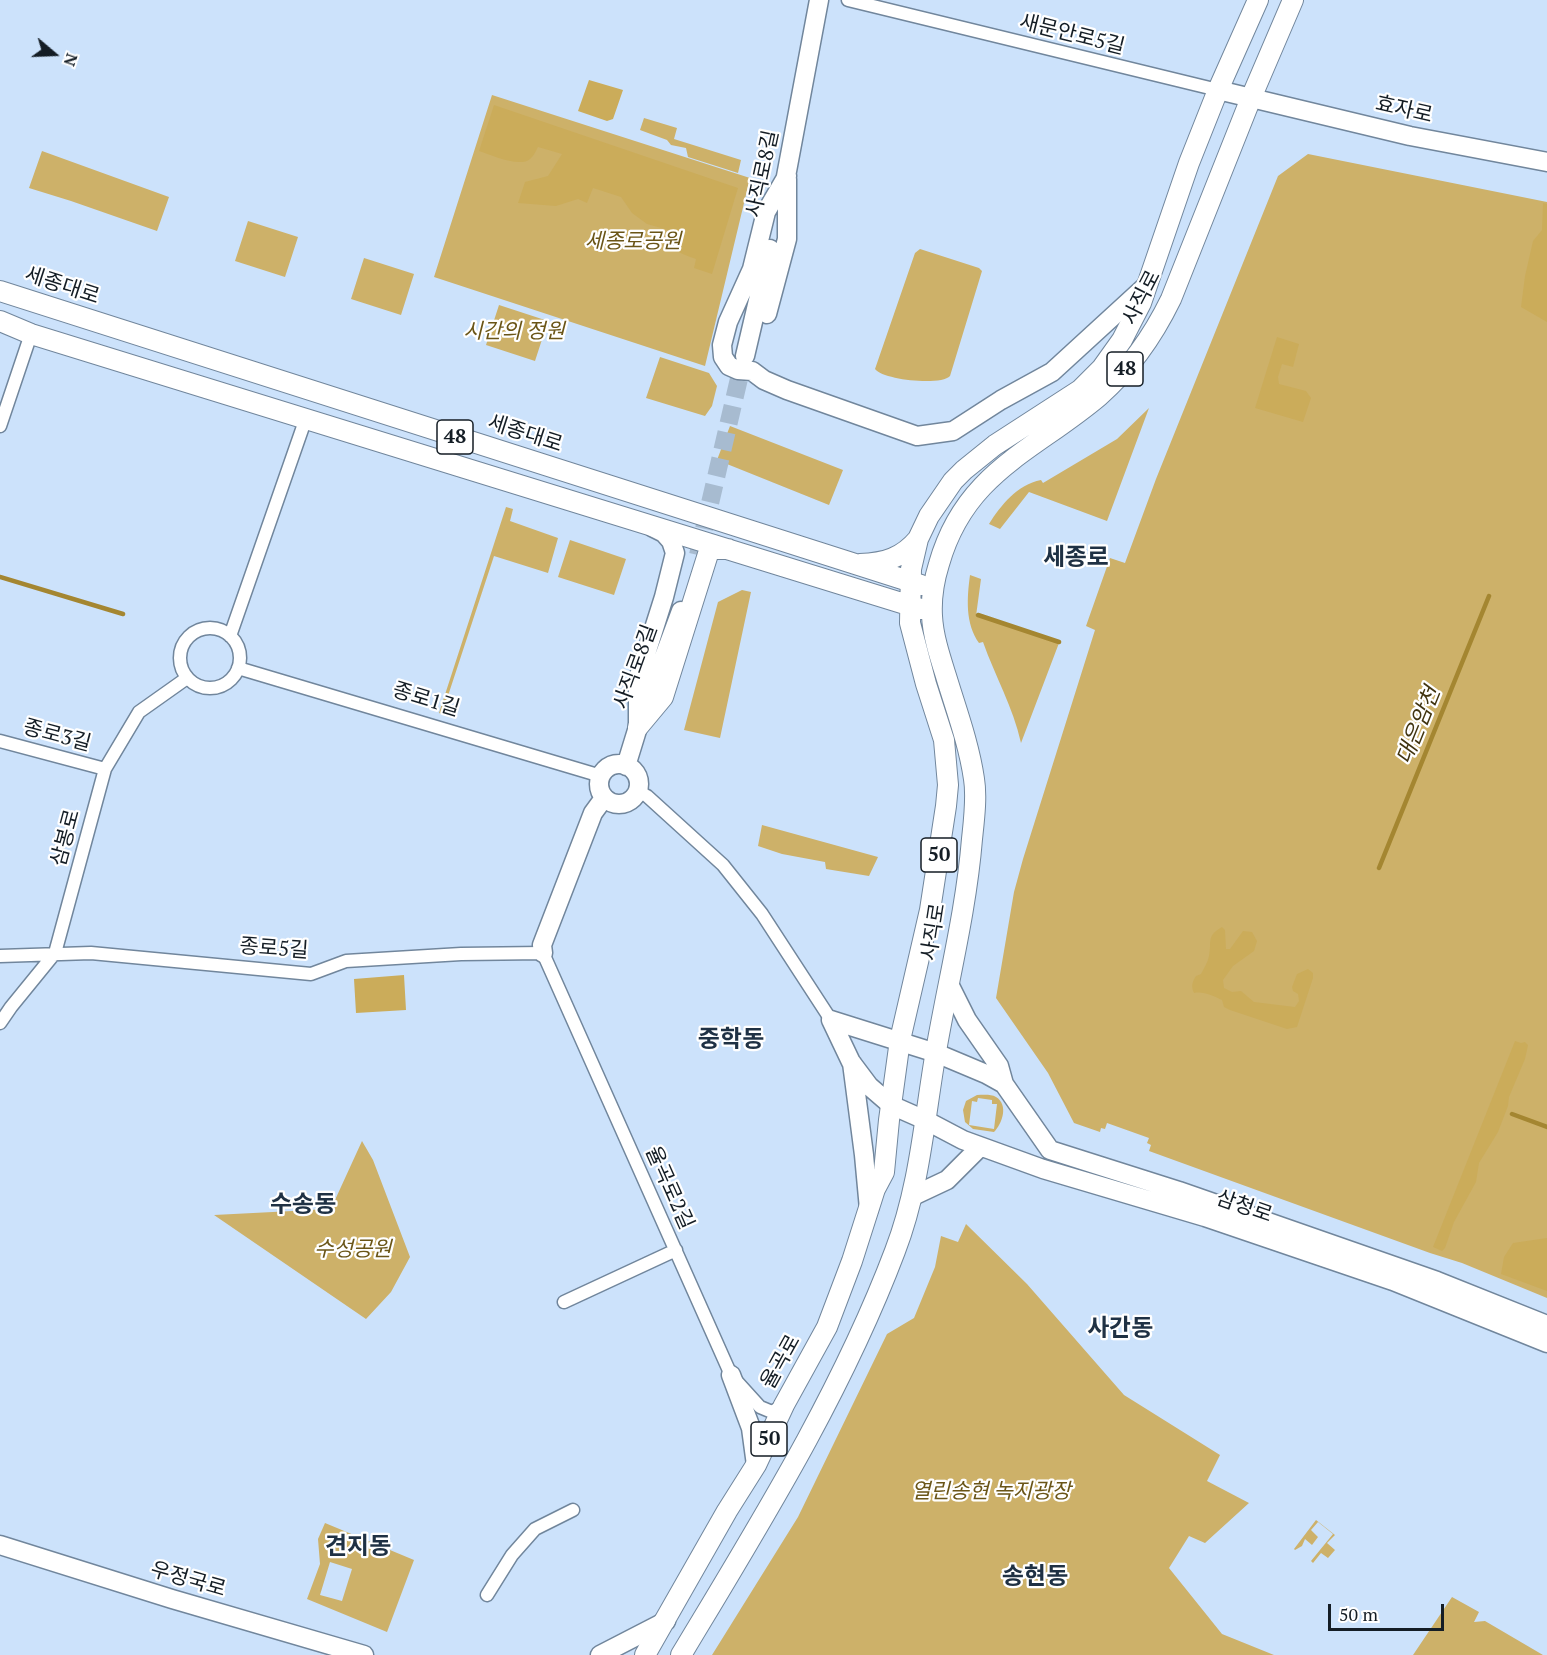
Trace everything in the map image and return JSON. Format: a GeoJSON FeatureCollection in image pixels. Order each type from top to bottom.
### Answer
{"type":"FeatureCollection","features":[{"type":"Feature","properties":{"kind":"main road","name":"사직로"},"geometry":{"type":"LineString","coordinates":[[910,582],[918,539],[953,481],[977,458],[1060,405],[1093,378],[1127,332],[1148,285],[1189,163],[1258,0]]}},
{"type":"Feature","properties":{"kind":"main road","name":"사직로"},"geometry":{"type":"LineString","coordinates":[[933,589],[940,560],[951,534],[976,493],[992,475],[1012,459],[1059,427],[1101,394],[1131,362],[1159,323],[1171,299],[1251,98],[1293,0]]}},
{"type":"Feature","properties":{"kind":"main road","name":"세종대로"},"geometry":{"type":"LineString","coordinates":[[0,291],[933,589]]}},
{"type":"Feature","properties":{"kind":"main road","name":"48"},"geometry":{"type":"LineString","coordinates":[[0,321],[32,334],[932,612],[933,589]]}},
{"type":"Feature","properties":{"kind":"main road"},"geometry":{"type":"LineString","coordinates":[[854,565],[891,560],[902,555],[918,539]]}},
{"type":"Feature","properties":{"kind":"main road"},"geometry":{"type":"LineString","coordinates":[[638,727],[663,697],[708,554],[712,549],[728,549]]}},
{"type":"Feature","properties":{"kind":"main road","name":"50"},"geometry":{"type":"LineString","coordinates":[[910,582],[910,605]]}},
{"type":"Feature","properties":{"kind":"main road","name":"사직로"},"geometry":{"type":"LineString","coordinates":[[891,1105],[900,1040],[930,910],[948,785],[944,740],[910,623],[910,605]]}},
{"type":"Feature","properties":{"kind":"main road","name":"사직로"},"geometry":{"type":"LineString","coordinates":[[925,1120],[950,986],[972,841],[975,782],[962,726],[940,656],[932,612]]}},
{"type":"Feature","properties":{"kind":"main road","name":"율곡로"},"geometry":{"type":"LineString","coordinates":[[645,1655],[727,1511],[756,1465],[784,1405],[827,1327],[875,1189],[884,1172],[891,1105]]}},
{"type":"Feature","properties":{"kind":"main road"},"geometry":{"type":"LineString","coordinates":[[681,1655],[758,1527],[849,1360],[896,1249],[913,1196],[925,1120]]}},
{"type":"Feature","properties":{"kind":"street","name":"사직로8길"},"geometry":{"type":"LineString","coordinates":[[819,0],[787,177],[748,363],[765,380],[917,436],[953,431],[1001,400],[1052,372],[1148,285]]}},
{"type":"Feature","properties":{"kind":"street","name":"새문안로5길"},"geometry":{"type":"LineString","coordinates":[[848,0],[1218,90]]}},
{"type":"Feature","properties":{"kind":"street","name":"효자로"},"geometry":{"type":"LineString","coordinates":[[1218,90],[1410,136],[1547,162]]}},
{"type":"Feature","properties":{"kind":"street"},"geometry":{"type":"LineString","coordinates":[[0,426],[32,334]]}},
{"type":"Feature","properties":{"kind":"street"},"geometry":{"type":"LineString","coordinates":[[230,636],[306,418]]}},
{"type":"Feature","properties":{"kind":"street"},"geometry":{"type":"LineString","coordinates":[[638,727],[638,679],[664,597],[675,553],[664,533],[648,524]]}},
{"type":"Feature","properties":{"kind":"street","name":"사직로8길"},"geometry":{"type":"LineString","coordinates":[[626,766],[638,727],[691,584]]}},
{"type":"Feature","properties":{"kind":"street"},"geometry":{"type":"LineString","coordinates":[[212,628],[230,636],[238,646],[238,668],[231,679],[222,686],[203,687],[187,678],[180,656],[186,640],[194,633],[212,628]]}},
{"type":"Feature","properties":{"kind":"street","name":"종로1길"},"geometry":{"type":"LineString","coordinates":[[238,668],[601,776]]}},
{"type":"Feature","properties":{"kind":"street","name":"삼봉로"},"geometry":{"type":"LineString","coordinates":[[0,1023],[55,953],[105,769],[139,712],[187,678]]}},
{"type":"Feature","properties":{"kind":"street","name":"종로3길"},"geometry":{"type":"LineString","coordinates":[[0,741],[105,769]]}},
{"type":"Feature","properties":{"kind":"street"},"geometry":{"type":"LineString","coordinates":[[626,766],[638,779],[637,791],[631,800],[625,803],[620,804],[607,800],[599,787],[601,776],[609,767],[626,766]]}},
{"type":"Feature","properties":{"kind":"street"},"geometry":{"type":"LineString","coordinates":[[637,791],[647,796],[723,865],[762,914],[831,1020],[851,1062],[869,1211]]}},
{"type":"Feature","properties":{"kind":"street"},"geometry":{"type":"LineString","coordinates":[[543,953],[550,947],[607,800]]}},
{"type":"Feature","properties":{"kind":"street","name":"종로5길"},"geometry":{"type":"LineString","coordinates":[[0,956],[91,953],[311,974],[346,961],[460,954],[543,953]]}},
{"type":"Feature","properties":{"kind":"street","name":"율곡로2길"},"geometry":{"type":"LineString","coordinates":[[543,953],[731,1375],[760,1407],[772,1412],[784,1405]]}},
{"type":"Feature","properties":{"kind":"street","name":"삼청로"},"geometry":{"type":"LineString","coordinates":[[950,986],[967,1020],[999,1066],[1004,1084],[1050,1150],[1179,1191],[1437,1281],[1547,1325]]}},
{"type":"Feature","properties":{"kind":"street"},"geometry":{"type":"LineString","coordinates":[[831,1020],[936,1053],[987,1074],[1004,1084]]}},
{"type":"Feature","properties":{"kind":"street","name":"삼청로"},"geometry":{"type":"LineString","coordinates":[[851,1062],[869,1086],[891,1105],[980,1146],[1043,1169],[1205,1217],[1393,1281],[1547,1343]]}},
{"type":"Feature","properties":{"kind":"street"},"geometry":{"type":"LineString","coordinates":[[913,1196],[947,1180],[980,1146]]}},
{"type":"Feature","properties":{"kind":"street"},"geometry":{"type":"LineString","coordinates":[[564,1302],[676,1250]]}},
{"type":"Feature","properties":{"kind":"street"},"geometry":{"type":"LineString","coordinates":[[731,1375],[751,1428],[756,1465]]}},
{"type":"Feature","properties":{"kind":"street"},"geometry":{"type":"LineString","coordinates":[[487,1595],[512,1555],[535,1529],[573,1510]]}},
{"type":"Feature","properties":{"kind":"street","name":"우정국로"},"geometry":{"type":"LineString","coordinates":[[0,1545],[172,1599],[364,1655]]}},
{"type":"Feature","properties":{"kind":"street"},"geometry":{"type":"LineString","coordinates":[[600,1655],[666,1621]]}},
{"type":"Feature","properties":{"kind":"green space","name":"세종로공원"},"geometry":{"type":"Polygon","coordinates":[[[492,95],[750,178],[705,366],[434,277],[492,95]]]}},
{"type":"Feature","properties":{"kind":"green space"},"geometry":{"type":"Polygon","coordinates":[[[644,118],[677,128],[674,139],[741,160],[738,173],[688,157],[686,148],[671,145],[667,140],[640,130],[644,118]]]}},
{"type":"Feature","properties":{"kind":"green space"},"geometry":{"type":"Polygon","coordinates":[[[42,151],[169,197],[157,231],[29,188],[42,151]]]}},
{"type":"Feature","properties":{"kind":"green space"},"geometry":{"type":"Polygon","coordinates":[[[1308,154],[1547,202],[1547,1298],[1462,1263],[1149,1151],[1151,1145],[1147,1143],[1149,1138],[1107,1123],[1105,1129],[1101,1128],[1100,1132],[1074,1123],[1048,1073],[996,998],[1014,892],[1095,630],[1086,626],[1110,558],[1125,563],[1156,479],[1278,176],[1308,154]]]}},
{"type":"Feature","properties":{"kind":"green space"},"geometry":{"type":"Polygon","coordinates":[[[248,221],[298,237],[285,277],[235,261],[248,221]]]}},
{"type":"Feature","properties":{"kind":"green space"},"geometry":{"type":"Polygon","coordinates":[[[920,249],[979,268],[982,271],[950,376],[936,381],[900,379],[880,373],[875,369],[915,253],[920,249]]]}},
{"type":"Feature","properties":{"kind":"green space"},"geometry":{"type":"Polygon","coordinates":[[[364,258],[414,274],[401,315],[351,299],[364,258]]]}},
{"type":"Feature","properties":{"kind":"green space","name":"시간의 정원"},"geometry":{"type":"Polygon","coordinates":[[[499,305],[548,321],[535,361],[486,345],[499,305]]]}},
{"type":"Feature","properties":{"kind":"green space"},"geometry":{"type":"Polygon","coordinates":[[[660,357],[709,373],[717,386],[712,406],[705,416],[646,398],[660,357]]]}},
{"type":"Feature","properties":{"kind":"green space"},"geometry":{"type":"Polygon","coordinates":[[[1149,408],[1107,521],[1029,492],[1000,529],[989,524],[1004,503],[1017,491],[1041,480],[1043,483],[1117,439],[1149,408]]]}},
{"type":"Feature","properties":{"kind":"green space"},"geometry":{"type":"Polygon","coordinates":[[[730,426],[843,470],[829,505],[717,460],[730,426]]]}},
{"type":"Feature","properties":{"kind":"green space"},"geometry":{"type":"Polygon","coordinates":[[[506,507],[513,509],[510,521],[558,538],[548,573],[494,556],[442,714],[439,713],[506,507]]]}},
{"type":"Feature","properties":{"kind":"green space"},"geometry":{"type":"Polygon","coordinates":[[[570,540],[626,559],[614,595],[558,577],[570,540]]]}},
{"type":"Feature","properties":{"kind":"green space"},"geometry":{"type":"Polygon","coordinates":[[[970,575],[981,579],[976,616],[1059,643],[1021,743],[983,642],[979,643],[971,627],[968,601],[970,575]]]}},
{"type":"Feature","properties":{"kind":"green space"},"geometry":{"type":"Polygon","coordinates":[[[742,590],[751,592],[720,738],[684,730],[718,602],[742,590]]]}},
{"type":"Feature","properties":{"kind":"green space"},"geometry":{"type":"Polygon","coordinates":[[[762,825],[878,857],[869,876],[826,869],[825,862],[782,854],[758,846],[762,825]]]}},
{"type":"Feature","properties":{"kind":"green space"},"geometry":{"type":"Polygon","coordinates":[[[977,1095],[994,1096],[1000,1100],[1003,1115],[994,1132],[973,1129],[965,1122],[963,1110],[966,1101],[977,1095]],[[978,1098],[977,1102],[972,1101],[969,1125],[994,1129],[997,1104],[992,1104],[992,1100],[978,1098]]]}},
{"type":"Feature","properties":{"kind":"green space","name":"수성공원"},"geometry":{"type":"Polygon","coordinates":[[[362,1141],[373,1160],[410,1257],[391,1292],[366,1319],[214,1215],[326,1208],[335,1200],[362,1141]]]}},
{"type":"Feature","properties":{"kind":"green space","name":"열린송현 녹지광장"},"geometry":{"type":"Polygon","coordinates":[[[966,1224],[1027,1284],[1124,1395],[1220,1455],[1207,1481],[1249,1503],[1205,1543],[1189,1536],[1169,1568],[1222,1634],[1274,1655],[712,1655],[798,1517],[887,1334],[914,1318],[935,1267],[941,1236],[958,1242],[966,1224]]]}},
{"type":"Feature","properties":{"kind":"green space"},"geometry":{"type":"Polygon","coordinates":[[[1316,1520],[1335,1535],[1327,1543],[1335,1550],[1328,1558],[1321,1553],[1313,1563],[1311,1561],[1333,1534],[1318,1522],[1311,1530],[1318,1537],[1312,1545],[1305,1539],[1302,1546],[1294,1549],[1316,1520]]]}},
{"type":"Feature","properties":{"kind":"green space"},"geometry":{"type":"Polygon","coordinates":[[[325,1523],[414,1560],[387,1632],[307,1599],[320,1564],[318,1539],[325,1523]],[[330,1562],[320,1595],[342,1601],[352,1569],[330,1562]]]}},
{"type":"Feature","properties":{"kind":"green space"},"geometry":{"type":"Polygon","coordinates":[[[1452,1597],[1479,1612],[1474,1622],[1485,1621],[1543,1655],[1413,1655],[1452,1597]]]}},
{"type":"Feature","properties":{"kind":"shaded area"},"geometry":{"type":"Polygon","coordinates":[[[589,80],[623,90],[613,119],[607,121],[578,111],[589,80]]]}},
{"type":"Feature","properties":{"kind":"shaded area"},"geometry":{"type":"Polygon","coordinates":[[[494,105],[738,188],[712,274],[694,268],[696,259],[684,255],[673,247],[668,230],[647,224],[632,213],[621,197],[593,188],[587,203],[578,199],[556,206],[518,203],[525,182],[548,176],[562,154],[538,147],[530,159],[520,162],[505,160],[479,151],[494,105]]]}},
{"type":"Feature","properties":{"kind":"shaded area"},"geometry":{"type":"Polygon","coordinates":[[[1543,203],[1547,204],[1547,322],[1521,307],[1533,241],[1542,230],[1543,203]]]}},
{"type":"Feature","properties":{"kind":"shaded area"},"geometry":{"type":"Polygon","coordinates":[[[1277,337],[1299,344],[1293,367],[1282,364],[1278,377],[1279,384],[1306,391],[1311,398],[1303,422],[1255,408],[1277,337]]]}},
{"type":"Feature","properties":{"kind":"shaded area"},"geometry":{"type":"Polygon","coordinates":[[[1222,927],[1225,930],[1226,949],[1230,949],[1243,931],[1252,932],[1257,941],[1254,951],[1233,966],[1223,980],[1224,988],[1232,992],[1241,991],[1254,1002],[1295,1007],[1299,1001],[1298,994],[1293,991],[1292,987],[1297,974],[1308,969],[1313,973],[1297,1027],[1287,1029],[1230,1010],[1224,1007],[1222,1000],[1212,996],[1194,993],[1193,982],[1196,976],[1201,974],[1208,960],[1212,936],[1222,927]]]}},
{"type":"Feature","properties":{"kind":"shaded area"},"geometry":{"type":"Polygon","coordinates":[[[404,975],[406,1010],[356,1013],[354,979],[404,975]]]}},
{"type":"Feature","properties":{"kind":"shaded area"},"geometry":{"type":"Polygon","coordinates":[[[1515,1041],[1525,1042],[1528,1045],[1525,1059],[1509,1097],[1498,1132],[1479,1163],[1476,1182],[1454,1222],[1442,1251],[1433,1247],[1515,1041]]]}},
{"type":"Feature","properties":{"kind":"shaded area"},"geometry":{"type":"Polygon","coordinates":[[[1547,1238],[1547,1291],[1501,1274],[1504,1257],[1513,1243],[1547,1238]]]}},
{"type":"Feature","properties":{"kind":"waterway"},"geometry":{"type":"LineString","coordinates":[[0,577],[123,614]]}},
{"type":"Feature","properties":{"kind":"waterway","name":"대은암천"},"geometry":{"type":"LineString","coordinates":[[1379,868],[1489,596]]}},
{"type":"Feature","properties":{"kind":"waterway"},"geometry":{"type":"LineString","coordinates":[[978,615],[1059,642]]}},
{"type":"Feature","properties":{"kind":"waterway"},"geometry":{"type":"LineString","coordinates":[[1512,1114],[1547,1127]]}},
{"type":"Feature","properties":{"kind":"tunnel"},"geometry":{"type":"LineString","coordinates":[[698,555],[744,357]]}},
{"type":"Feature","properties":{"kind":"district","name":"세종로"},"geometry":{"type":"Point","coordinates":[1076,558]}},
{"type":"Feature","properties":{"kind":"district","name":"중학동"},"geometry":{"type":"Point","coordinates":[731,1040]}},
{"type":"Feature","properties":{"kind":"district","name":"수송동"},"geometry":{"type":"Point","coordinates":[303,1205]}},
{"type":"Feature","properties":{"kind":"district","name":"사간동"},"geometry":{"type":"Point","coordinates":[1120,1329]}},
{"type":"Feature","properties":{"kind":"district","name":"견지동"},"geometry":{"type":"Point","coordinates":[358,1547]}},
{"type":"Feature","properties":{"kind":"district","name":"송현동"},"geometry":{"type":"Point","coordinates":[1035,1577]}}]}
